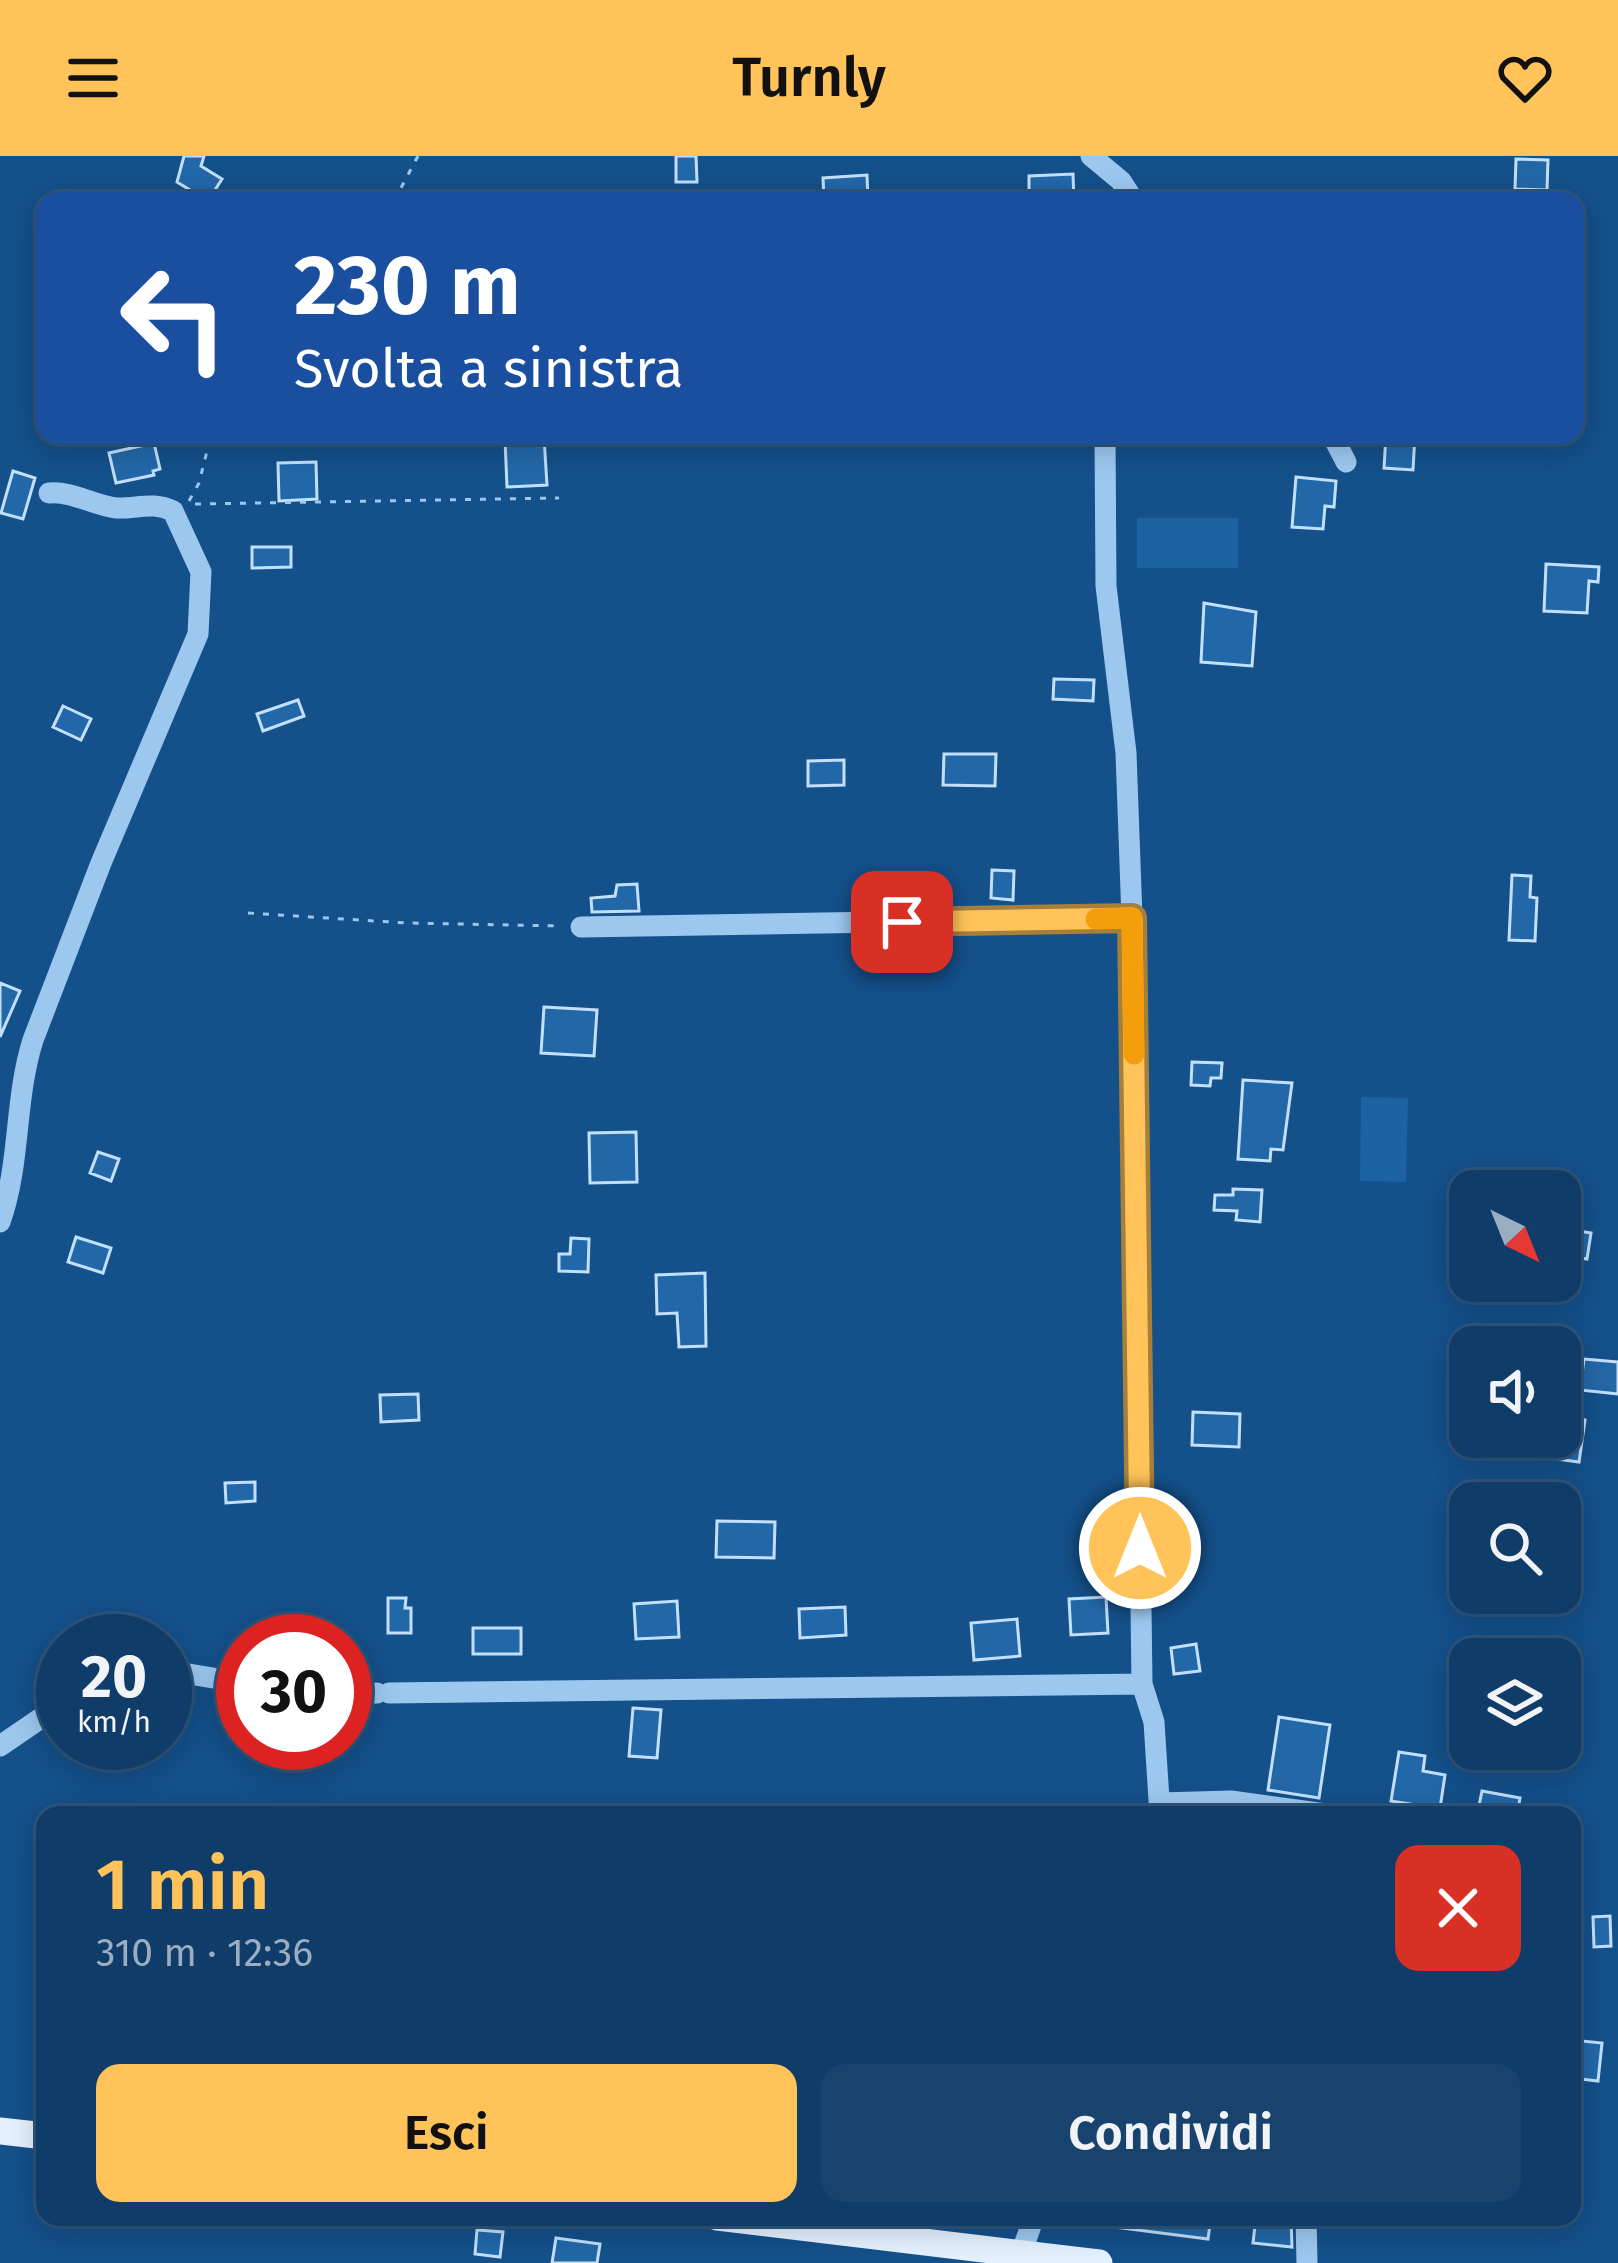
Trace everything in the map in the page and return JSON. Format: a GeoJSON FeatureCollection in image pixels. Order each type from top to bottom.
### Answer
{"type":"FeatureCollection","features":[{"type":"Feature","properties":{"kind":"main road"},"geometry":{"type":"LineString","coordinates":[[0,2131],[36,2135]]}},
{"type":"Feature","properties":{"kind":"main road"},"geometry":{"type":"LineString","coordinates":[[791,2226],[1099,2263]]}},
{"type":"Feature","properties":{"kind":"street"},"geometry":{"type":"LineString","coordinates":[[1090,156],[1128,192]]}},
{"type":"Feature","properties":{"kind":"street"},"geometry":{"type":"LineString","coordinates":[[1105,444],[1106,586],[1126,753],[1132,918],[1142,1684],[1153,1713],[1160,1806]]}},
{"type":"Feature","properties":{"kind":"street"},"geometry":{"type":"LineString","coordinates":[[1337,444],[1346,462]]}},
{"type":"Feature","properties":{"kind":"street"},"geometry":{"type":"LineString","coordinates":[[0,1222],[12,1180],[20,1086],[37,1027],[198,634],[201,572],[182,510],[158,504],[115,508],[49,493]]}},
{"type":"Feature","properties":{"kind":"street"},"geometry":{"type":"LineString","coordinates":[[581,927],[1132,918]]}},
{"type":"Feature","properties":{"kind":"street"},"geometry":{"type":"LineString","coordinates":[[372,1693],[1142,1684]]}},
{"type":"Feature","properties":{"kind":"street"},"geometry":{"type":"LineString","coordinates":[[0,1745],[36,1720]]}},
{"type":"Feature","properties":{"kind":"street"},"geometry":{"type":"LineString","coordinates":[[1187,1806],[1231,1801],[1267,1806]]}},
{"type":"Feature","properties":{"kind":"street"},"geometry":{"type":"LineString","coordinates":[[1021,2254],[1031,2226]]}},
{"type":"Feature","properties":{"kind":"street"},"geometry":{"type":"LineString","coordinates":[[1306,2226],[1307,2263]]}},
{"type":"Feature","properties":{"kind":"path"},"geometry":{"type":"LineString","coordinates":[[399,192],[418,156]]}},
{"type":"Feature","properties":{"kind":"path"},"geometry":{"type":"LineString","coordinates":[[182,510],[199,483],[209,444]]}},
{"type":"Feature","properties":{"kind":"path"},"geometry":{"type":"LineString","coordinates":[[182,510],[559,498]]}},
{"type":"Feature","properties":{"kind":"path"},"geometry":{"type":"LineString","coordinates":[[248,914],[581,927]]}},
{"type":"Feature","properties":{"kind":"shaded area"},"geometry":{"type":"Polygon","coordinates":[[[1137,518],[1238,518],[1238,568],[1137,568],[1137,518]]]}},
{"type":"Feature","properties":{"kind":"shaded area"},"geometry":{"type":"Polygon","coordinates":[[[1361,1097],[1408,1098],[1406,1182],[1360,1181],[1361,1097]]]}},
{"type":"Feature","properties":{"kind":"building"},"geometry":{"type":"Polygon","coordinates":[[[184,156],[204,156],[201,166],[222,179],[214,192],[193,192],[177,182],[184,156]]]}},
{"type":"Feature","properties":{"kind":"building"},"geometry":{"type":"Polygon","coordinates":[[[676,156],[696,156],[697,182],[676,182],[676,156]]]}},
{"type":"Feature","properties":{"kind":"building"},"geometry":{"type":"Polygon","coordinates":[[[1516,159],[1548,160],[1547,190],[1515,189],[1516,159]]]}},
{"type":"Feature","properties":{"kind":"building"},"geometry":{"type":"Polygon","coordinates":[[[1073,174],[1074,192],[1029,192],[1029,176],[1073,174]]]}},
{"type":"Feature","properties":{"kind":"building"},"geometry":{"type":"Polygon","coordinates":[[[867,175],[868,192],[824,192],[823,178],[867,175]]]}},
{"type":"Feature","properties":{"kind":"building"},"geometry":{"type":"Polygon","coordinates":[[[154,444],[160,469],[154,475],[116,483],[109,453],[154,444]]]}},
{"type":"Feature","properties":{"kind":"building"},"geometry":{"type":"Polygon","coordinates":[[[505,444],[544,444],[547,485],[507,487],[505,444]]]}},
{"type":"Feature","properties":{"kind":"building"},"geometry":{"type":"Polygon","coordinates":[[[1385,444],[1414,444],[1413,470],[1384,468],[1385,444]]]}},
{"type":"Feature","properties":{"kind":"building"},"geometry":{"type":"Polygon","coordinates":[[[316,462],[317,499],[279,501],[278,463],[316,462]]]}},
{"type":"Feature","properties":{"kind":"building"},"geometry":{"type":"Polygon","coordinates":[[[13,471],[35,478],[23,519],[1,513],[13,471]]]}},
{"type":"Feature","properties":{"kind":"building"},"geometry":{"type":"Polygon","coordinates":[[[1296,477],[1336,481],[1334,507],[1325,506],[1323,529],[1292,527],[1296,477]]]}},
{"type":"Feature","properties":{"kind":"building"},"geometry":{"type":"Polygon","coordinates":[[[252,547],[291,547],[291,567],[252,568],[252,547]]]}},
{"type":"Feature","properties":{"kind":"building"},"geometry":{"type":"Polygon","coordinates":[[[1546,564],[1599,567],[1598,582],[1589,581],[1587,613],[1544,611],[1546,564]]]}},
{"type":"Feature","properties":{"kind":"building"},"geometry":{"type":"Polygon","coordinates":[[[1204,603],[1256,612],[1252,666],[1201,662],[1204,603]]]}},
{"type":"Feature","properties":{"kind":"building"},"geometry":{"type":"Polygon","coordinates":[[[1054,679],[1094,680],[1093,701],[1053,699],[1054,679]]]}},
{"type":"Feature","properties":{"kind":"building"},"geometry":{"type":"Polygon","coordinates":[[[298,700],[304,716],[263,731],[257,714],[298,700]]]}},
{"type":"Feature","properties":{"kind":"building"},"geometry":{"type":"Polygon","coordinates":[[[63,706],[91,719],[81,740],[53,727],[63,706]]]}},
{"type":"Feature","properties":{"kind":"building"},"geometry":{"type":"Polygon","coordinates":[[[944,754],[996,754],[995,786],[943,785],[944,754]]]}},
{"type":"Feature","properties":{"kind":"building"},"geometry":{"type":"Polygon","coordinates":[[[844,760],[844,785],[808,786],[808,761],[844,760]]]}},
{"type":"Feature","properties":{"kind":"building"},"geometry":{"type":"Polygon","coordinates":[[[992,870],[1014,871],[1013,900],[991,898],[992,870]]]}},
{"type":"Feature","properties":{"kind":"building"},"geometry":{"type":"Polygon","coordinates":[[[1512,875],[1531,876],[1530,897],[1537,898],[1535,941],[1509,940],[1512,875]]]}},
{"type":"Feature","properties":{"kind":"building"},"geometry":{"type":"Polygon","coordinates":[[[637,884],[639,911],[592,912],[591,898],[615,896],[617,885],[637,884]]]}},
{"type":"Feature","properties":{"kind":"building"},"geometry":{"type":"Polygon","coordinates":[[[0,983],[20,991],[0,1037],[0,983]]]}},
{"type":"Feature","properties":{"kind":"building"},"geometry":{"type":"Polygon","coordinates":[[[544,1007],[597,1010],[594,1056],[541,1053],[544,1007]]]}},
{"type":"Feature","properties":{"kind":"building"},"geometry":{"type":"Polygon","coordinates":[[[1192,1062],[1222,1063],[1221,1078],[1211,1078],[1210,1086],[1191,1085],[1192,1062]]]}},
{"type":"Feature","properties":{"kind":"building"},"geometry":{"type":"Polygon","coordinates":[[[1243,1080],[1292,1083],[1283,1150],[1271,1149],[1270,1161],[1238,1159],[1243,1080]]]}},
{"type":"Feature","properties":{"kind":"building"},"geometry":{"type":"Polygon","coordinates":[[[636,1132],[637,1182],[590,1183],[589,1133],[636,1132]]]}},
{"type":"Feature","properties":{"kind":"building"},"geometry":{"type":"Polygon","coordinates":[[[98,1152],[119,1159],[111,1181],[90,1173],[98,1152]]]}},
{"type":"Feature","properties":{"kind":"building"},"geometry":{"type":"Polygon","coordinates":[[[1233,1189],[1262,1190],[1260,1222],[1236,1220],[1237,1211],[1214,1210],[1215,1195],[1233,1195],[1233,1189]]]}},
{"type":"Feature","properties":{"kind":"building"},"geometry":{"type":"Polygon","coordinates":[[[1581,1231],[1591,1233],[1587,1259],[1581,1258],[1581,1231]]]}},
{"type":"Feature","properties":{"kind":"building"},"geometry":{"type":"Polygon","coordinates":[[[76,1237],[111,1248],[103,1273],[68,1262],[76,1237]]]}},
{"type":"Feature","properties":{"kind":"building"},"geometry":{"type":"Polygon","coordinates":[[[571,1238],[589,1239],[588,1272],[559,1271],[559,1254],[570,1254],[571,1238]]]}},
{"type":"Feature","properties":{"kind":"building"},"geometry":{"type":"Polygon","coordinates":[[[705,1273],[706,1346],[679,1347],[677,1313],[657,1314],[656,1275],[705,1273]]]}},
{"type":"Feature","properties":{"kind":"building"},"geometry":{"type":"Polygon","coordinates":[[[1584,1359],[1618,1362],[1618,1394],[1581,1390],[1584,1359]]]}},
{"type":"Feature","properties":{"kind":"building"},"geometry":{"type":"Polygon","coordinates":[[[418,1394],[419,1420],[381,1422],[380,1395],[418,1394]]]}},
{"type":"Feature","properties":{"kind":"building"},"geometry":{"type":"Polygon","coordinates":[[[1193,1412],[1240,1414],[1239,1447],[1192,1445],[1193,1412]]]}},
{"type":"Feature","properties":{"kind":"building"},"geometry":{"type":"Polygon","coordinates":[[[255,1482],[255,1501],[226,1503],[225,1483],[255,1482]]]}},
{"type":"Feature","properties":{"kind":"building"},"geometry":{"type":"Polygon","coordinates":[[[717,1521],[775,1522],[774,1558],[716,1557],[717,1521]]]}},
{"type":"Feature","properties":{"kind":"building"},"geometry":{"type":"Polygon","coordinates":[[[1106,1597],[1108,1633],[1071,1635],[1069,1599],[1106,1597]]]}},
{"type":"Feature","properties":{"kind":"building"},"geometry":{"type":"Polygon","coordinates":[[[388,1598],[406,1598],[411,1633],[388,1633],[388,1598]]]}},
{"type":"Feature","properties":{"kind":"building"},"geometry":{"type":"Polygon","coordinates":[[[677,1601],[679,1637],[636,1639],[634,1604],[677,1601]]]}},
{"type":"Feature","properties":{"kind":"building"},"geometry":{"type":"Polygon","coordinates":[[[845,1607],[846,1635],[800,1638],[799,1609],[845,1607]]]}},
{"type":"Feature","properties":{"kind":"building"},"geometry":{"type":"Polygon","coordinates":[[[1017,1619],[1020,1656],[974,1660],[971,1623],[1017,1619]]]}},
{"type":"Feature","properties":{"kind":"building"},"geometry":{"type":"Polygon","coordinates":[[[473,1628],[521,1628],[521,1654],[473,1654],[473,1628]]]}},
{"type":"Feature","properties":{"kind":"building"},"geometry":{"type":"Polygon","coordinates":[[[1196,1644],[1200,1671],[1174,1674],[1171,1648],[1196,1644]]]}},
{"type":"Feature","properties":{"kind":"building"},"geometry":{"type":"Polygon","coordinates":[[[633,1708],[661,1710],[657,1758],[629,1756],[633,1708]]]}},
{"type":"Feature","properties":{"kind":"building"},"geometry":{"type":"Polygon","coordinates":[[[1279,1717],[1330,1725],[1319,1798],[1268,1790],[1279,1717]]]}},
{"type":"Feature","properties":{"kind":"building"},"geometry":{"type":"Polygon","coordinates":[[[1399,1752],[1425,1756],[1423,1771],[1445,1775],[1440,1806],[1391,1801],[1399,1752]]]}},
{"type":"Feature","properties":{"kind":"building"},"geometry":{"type":"Polygon","coordinates":[[[1482,1791],[1520,1798],[1519,1806],[1479,1806],[1482,1791]]]}},
{"type":"Feature","properties":{"kind":"building"},"geometry":{"type":"Polygon","coordinates":[[[1610,1916],[1611,1946],[1594,1947],[1593,1917],[1610,1916]]]}},
{"type":"Feature","properties":{"kind":"building"},"geometry":{"type":"Polygon","coordinates":[[[1581,2041],[1602,2043],[1598,2081],[1581,2079],[1581,2041]]]}},
{"type":"Feature","properties":{"kind":"building"},"geometry":{"type":"Polygon","coordinates":[[[1106,2226],[1210,2226],[1208,2239],[1106,2226]]]}},
{"type":"Feature","properties":{"kind":"building"},"geometry":{"type":"Polygon","coordinates":[[[1255,2226],[1291,2226],[1292,2247],[1253,2243],[1255,2226]]]}},
{"type":"Feature","properties":{"kind":"building"},"geometry":{"type":"Polygon","coordinates":[[[477,2230],[503,2232],[500,2257],[475,2254],[477,2230]]]}},
{"type":"Feature","properties":{"kind":"building"},"geometry":{"type":"Polygon","coordinates":[[[556,2238],[600,2244],[597,2263],[552,2263],[556,2238]]]}},
{"type":"Feature","properties":{"kind":"slow traffic"},"geometry":{"type":"LineString","coordinates":[[1096,919],[1132,918],[1134,1054]]}},
{"type":"Feature","properties":{"kind":"route"},"geometry":{"type":"LineString","coordinates":[[902,922],[1132,918],[1140,1548]]}}]}
